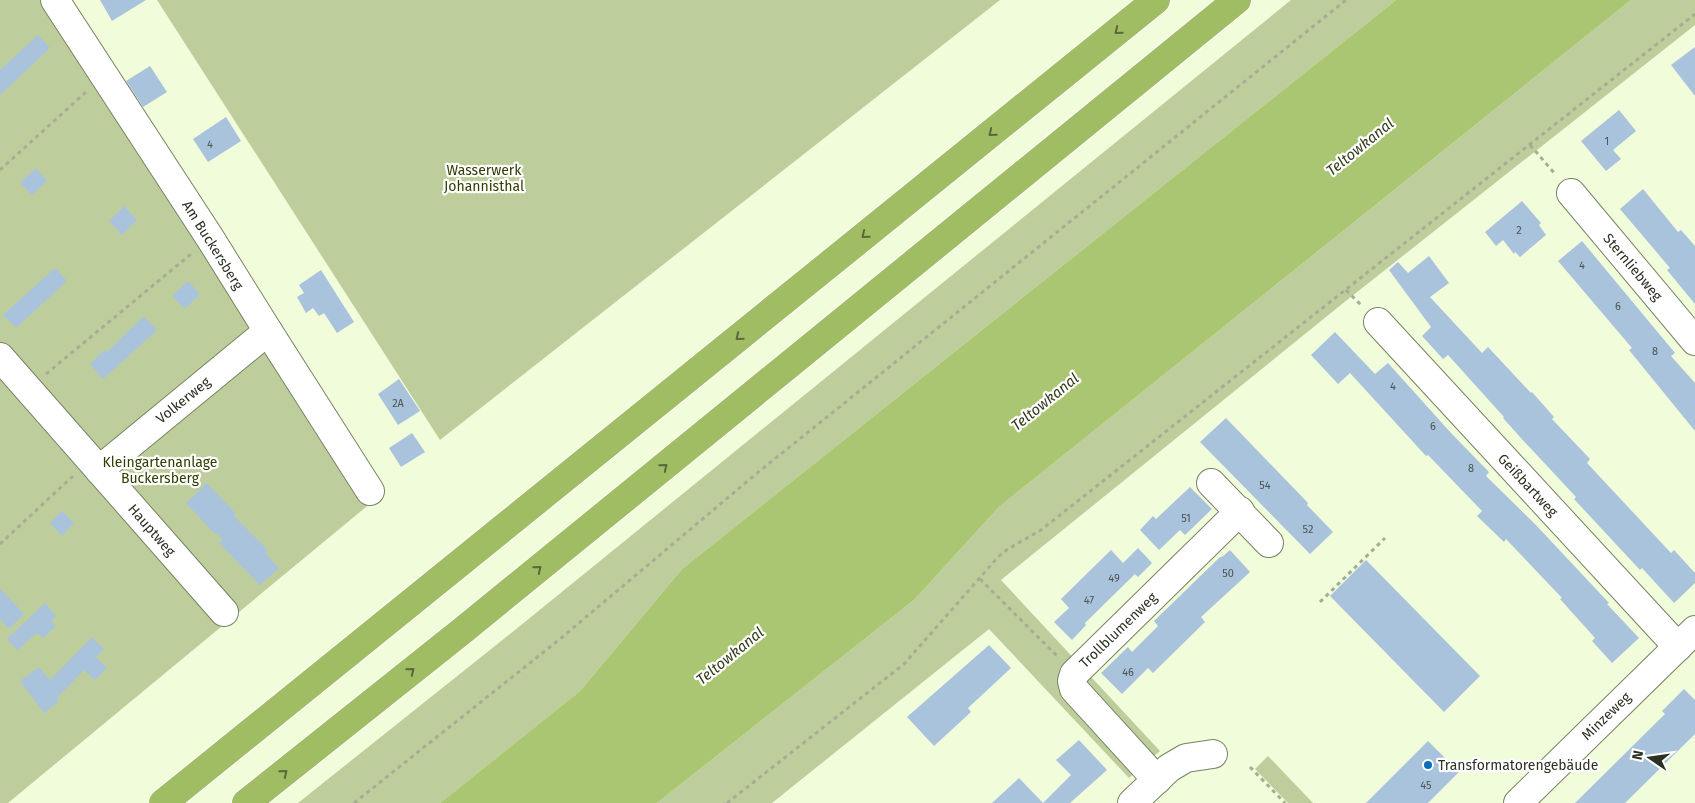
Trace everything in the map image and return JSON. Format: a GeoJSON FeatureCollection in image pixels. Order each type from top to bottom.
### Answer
{"type":"FeatureCollection","features":[{"type":"Feature","properties":{"kind":"highway"},"geometry":{"type":"LineString","coordinates":[[163,803],[1156,0]]}},
{"type":"Feature","properties":{"kind":"highway"},"geometry":{"type":"LineString","coordinates":[[246,803],[469,625],[1237,0]]}},
{"type":"Feature","properties":{"kind":"street","name":"Am Buckersberg"},"geometry":{"type":"LineString","coordinates":[[55,0],[210,238],[370,491]]}},
{"type":"Feature","properties":{"kind":"street","name":"Sternliebweg"},"geometry":{"type":"LineString","coordinates":[[1571,193],[1695,341]]}},
{"type":"Feature","properties":{"kind":"street","name":"Geißbartweg"},"geometry":{"type":"LineString","coordinates":[[1378,322],[1686,639]]}},
{"type":"Feature","properties":{"kind":"street","name":"Volkerweg"},"geometry":{"type":"LineString","coordinates":[[95,465],[268,331]]}},
{"type":"Feature","properties":{"kind":"street","name":"Hauptweg"},"geometry":{"type":"LineString","coordinates":[[0,357],[224,612]]}},
{"type":"Feature","properties":{"kind":"street"},"geometry":{"type":"LineString","coordinates":[[1211,482],[1269,543]]}},
{"type":"Feature","properties":{"kind":"street","name":"Trollblumenweg"},"geometry":{"type":"LineString","coordinates":[[1156,780],[1074,689],[1072,681],[1074,674],[1240,512]]}},
{"type":"Feature","properties":{"kind":"street","name":"Minzeweg"},"geometry":{"type":"LineString","coordinates":[[1518,803],[1686,639]]}},
{"type":"Feature","properties":{"kind":"street"},"geometry":{"type":"LineString","coordinates":[[1132,803],[1169,768],[1186,758],[1213,754]]}},
{"type":"Feature","properties":{"kind":"path"},"geometry":{"type":"LineString","coordinates":[[354,803],[560,639],[756,474],[1346,0]]}},
{"type":"Feature","properties":{"kind":"path"},"geometry":{"type":"LineString","coordinates":[[727,803],[904,664],[998,557],[1041,530],[1695,14]]}},
{"type":"Feature","properties":{"kind":"path"},"geometry":{"type":"LineString","coordinates":[[0,170],[104,76]]}},
{"type":"Feature","properties":{"kind":"path"},"geometry":{"type":"LineString","coordinates":[[1530,145],[1571,193]]}},
{"type":"Feature","properties":{"kind":"path"},"geometry":{"type":"LineString","coordinates":[[28,389],[210,238]]}},
{"type":"Feature","properties":{"kind":"path"},"geometry":{"type":"LineString","coordinates":[[0,544],[95,465]]}},
{"type":"Feature","properties":{"kind":"path"},"geometry":{"type":"LineString","coordinates":[[1320,602],[1385,538]]}},
{"type":"Feature","properties":{"kind":"path"},"geometry":{"type":"LineString","coordinates":[[980,579],[1074,674]]}},
{"type":"Feature","properties":{"kind":"path"},"geometry":{"type":"LineString","coordinates":[[1250,767],[1285,803]]}},
{"type":"Feature","properties":{"kind":"green space","name":"Kleingartenanlage Buckersberg"},"geometry":{"type":"Polygon","coordinates":[[[0,0],[48,0],[372,502],[8,803],[0,803],[0,0]]]}},
{"type":"Feature","properties":{"kind":"green space","name":"Wasserwerk Johannisthal"},"geometry":{"type":"Polygon","coordinates":[[[157,0],[1000,0],[440,440],[157,0]]]}},
{"type":"Feature","properties":{"kind":"green space"},"geometry":{"type":"Polygon","coordinates":[[[1291,0],[1396,0],[682,569],[580,691],[440,803],[298,803],[515,630],[1291,0]]]}},
{"type":"Feature","properties":{"kind":"green space"},"geometry":{"type":"Polygon","coordinates":[[[1631,0],[1695,0],[1695,25],[1342,304],[1001,580],[1160,751],[1129,778],[989,629],[772,803],[657,803],[914,600],[999,507],[1631,0]]]}},
{"type":"Feature","properties":{"kind":"green space"},"geometry":{"type":"Polygon","coordinates":[[[1268,756],[1313,803],[1288,803],[1255,769],[1268,756]]]}},
{"type":"Feature","properties":{"kind":"water","name":"Teltowkanal"},"geometry":{"type":"Polygon","coordinates":[[[1396,0],[1631,0],[999,507],[914,600],[657,803],[440,803],[580,691],[682,569],[1396,0]]]}},
{"type":"Feature","properties":{"kind":"building"},"geometry":{"type":"Polygon","coordinates":[[[100,0],[146,0],[112,21],[100,0]]]}},
{"type":"Feature","properties":{"kind":"building"},"geometry":{"type":"Polygon","coordinates":[[[38,35],[50,48],[0,95],[0,70],[38,35]]]}},
{"type":"Feature","properties":{"kind":"building"},"geometry":{"type":"Polygon","coordinates":[[[1695,47],[1695,96],[1671,65],[1695,47]]]}},
{"type":"Feature","properties":{"kind":"building"},"geometry":{"type":"Polygon","coordinates":[[[150,66],[167,92],[143,107],[126,81],[150,66]]]}},
{"type":"Feature","properties":{"kind":"building"},"geometry":{"type":"Polygon","coordinates":[[[1619,110],[1636,131],[1613,150],[1621,159],[1606,171],[1581,141],[1619,110]]]}},
{"type":"Feature","properties":{"kind":"building"},"geometry":{"type":"Polygon","coordinates":[[[226,117],[241,141],[208,162],[193,139],[226,117]]]}},
{"type":"Feature","properties":{"kind":"building"},"geometry":{"type":"Polygon","coordinates":[[[36,168],[47,181],[32,195],[20,183],[36,168]]]}},
{"type":"Feature","properties":{"kind":"building"},"geometry":{"type":"Polygon","coordinates":[[[1643,189],[1678,232],[1681,230],[1695,246],[1695,304],[1667,270],[1670,268],[1620,209],[1643,189]]]}},
{"type":"Feature","properties":{"kind":"building"},"geometry":{"type":"Polygon","coordinates":[[[1522,201],[1541,223],[1539,225],[1546,235],[1520,257],[1515,252],[1514,254],[1503,240],[1496,246],[1485,232],[1522,201]]]}},
{"type":"Feature","properties":{"kind":"building"},"geometry":{"type":"Polygon","coordinates":[[[124,206],[137,220],[122,235],[109,221],[124,206]]]}},
{"type":"Feature","properties":{"kind":"building"},"geometry":{"type":"Polygon","coordinates":[[[1582,241],[1675,353],[1671,356],[1695,383],[1695,431],[1629,350],[1632,348],[1558,261],[1582,241]]]}},
{"type":"Feature","properties":{"kind":"building"},"geometry":{"type":"Polygon","coordinates":[[[1429,256],[1449,283],[1430,297],[1482,353],[1488,347],[1532,392],[1554,417],[1552,419],[1590,459],[1587,463],[1671,553],[1674,550],[1695,573],[1695,583],[1674,603],[1642,568],[1640,570],[1574,499],[1576,497],[1448,355],[1443,359],[1422,336],[1431,327],[1389,270],[1398,262],[1408,273],[1429,256]]]}},
{"type":"Feature","properties":{"kind":"building"},"geometry":{"type":"Polygon","coordinates":[[[55,268],[67,281],[16,328],[3,315],[55,268]]]}},
{"type":"Feature","properties":{"kind":"building"},"geometry":{"type":"Polygon","coordinates":[[[321,270],[354,322],[337,333],[324,313],[319,316],[313,308],[306,313],[297,297],[304,293],[299,285],[321,270]]]}},
{"type":"Feature","properties":{"kind":"building"},"geometry":{"type":"Polygon","coordinates":[[[188,281],[200,294],[185,309],[172,296],[188,281]]]}},
{"type":"Feature","properties":{"kind":"building"},"geometry":{"type":"Polygon","coordinates":[[[144,316],[157,330],[103,379],[90,364],[104,350],[107,352],[144,316]]]}},
{"type":"Feature","properties":{"kind":"building"},"geometry":{"type":"Polygon","coordinates":[[[1335,332],[1375,374],[1388,363],[1489,472],[1486,476],[1535,524],[1639,638],[1612,663],[1592,641],[1595,638],[1560,599],[1562,598],[1506,539],[1504,542],[1477,516],[1482,511],[1428,455],[1426,456],[1350,373],[1338,384],[1311,355],[1335,332]]]}},
{"type":"Feature","properties":{"kind":"building"},"geometry":{"type":"Polygon","coordinates":[[[399,379],[420,411],[398,425],[378,394],[399,379]]]}},
{"type":"Feature","properties":{"kind":"building"},"geometry":{"type":"Polygon","coordinates":[[[1226,418],[1308,503],[1307,505],[1333,532],[1310,554],[1200,442],[1226,418]]]}},
{"type":"Feature","properties":{"kind":"building"},"geometry":{"type":"Polygon","coordinates":[[[412,433],[425,452],[401,467],[389,448],[412,433]]]}},
{"type":"Feature","properties":{"kind":"building"},"geometry":{"type":"Polygon","coordinates":[[[207,483],[236,514],[234,516],[268,550],[265,553],[279,568],[260,585],[219,543],[223,539],[211,530],[186,503],[207,483]]]}},
{"type":"Feature","properties":{"kind":"building"},"geometry":{"type":"Polygon","coordinates":[[[1190,487],[1212,509],[1185,535],[1180,530],[1159,550],[1140,530],[1153,516],[1156,519],[1190,487]]]}},
{"type":"Feature","properties":{"kind":"building"},"geometry":{"type":"Polygon","coordinates":[[[62,511],[74,523],[62,536],[50,523],[62,511]]]}},
{"type":"Feature","properties":{"kind":"building"},"geometry":{"type":"Polygon","coordinates":[[[1138,548],[1152,563],[1138,577],[1135,574],[1085,623],[1086,625],[1072,640],[1054,622],[1069,608],[1061,599],[1111,550],[1123,563],[1138,548]]]}},
{"type":"Feature","properties":{"kind":"building"},"geometry":{"type":"Polygon","coordinates":[[[1230,550],[1250,572],[1201,617],[1205,622],[1153,673],[1148,668],[1122,694],[1101,673],[1128,647],[1132,652],[1158,626],[1154,621],[1220,557],[1230,550]]]}},
{"type":"Feature","properties":{"kind":"building"},"geometry":{"type":"Polygon","coordinates":[[[1366,560],[1480,676],[1444,712],[1330,596],[1366,560]]]}},
{"type":"Feature","properties":{"kind":"building"},"geometry":{"type":"Polygon","coordinates":[[[0,588],[24,614],[9,629],[0,619],[0,588]]]}},
{"type":"Feature","properties":{"kind":"building"},"geometry":{"type":"Polygon","coordinates":[[[45,603],[56,616],[51,621],[56,626],[43,638],[37,633],[17,650],[7,639],[45,603]]]}},
{"type":"Feature","properties":{"kind":"building"},"geometry":{"type":"Polygon","coordinates":[[[92,637],[104,649],[96,657],[107,668],[95,680],[84,670],[57,698],[59,701],[44,713],[20,681],[39,667],[50,680],[92,637]]]}},
{"type":"Feature","properties":{"kind":"building"},"geometry":{"type":"Polygon","coordinates":[[[989,645],[1011,668],[968,708],[971,712],[934,746],[907,717],[989,645]]]}},
{"type":"Feature","properties":{"kind":"building"},"geometry":{"type":"Polygon","coordinates":[[[1684,689],[1695,700],[1695,734],[1625,803],[1575,803],[1665,714],[1662,711],[1684,689]]]}},
{"type":"Feature","properties":{"kind":"building"},"geometry":{"type":"Polygon","coordinates":[[[1079,740],[1107,770],[1070,803],[1043,803],[1071,775],[1056,760],[1079,740]]]}},
{"type":"Feature","properties":{"kind":"building","name":"Transformatorengebäude"},"geometry":{"type":"Polygon","coordinates":[[[1428,741],[1459,772],[1428,803],[1366,803],[1428,741]]]}},
{"type":"Feature","properties":{"kind":"building"},"geometry":{"type":"Polygon","coordinates":[[[1019,778],[1043,803],[992,803],[1019,778]]]}},
{"type":"Feature","properties":{"kind":"place","name":"Transformatorengebäude"},"geometry":{"type":"Point","coordinates":[1428,765]}}]}
